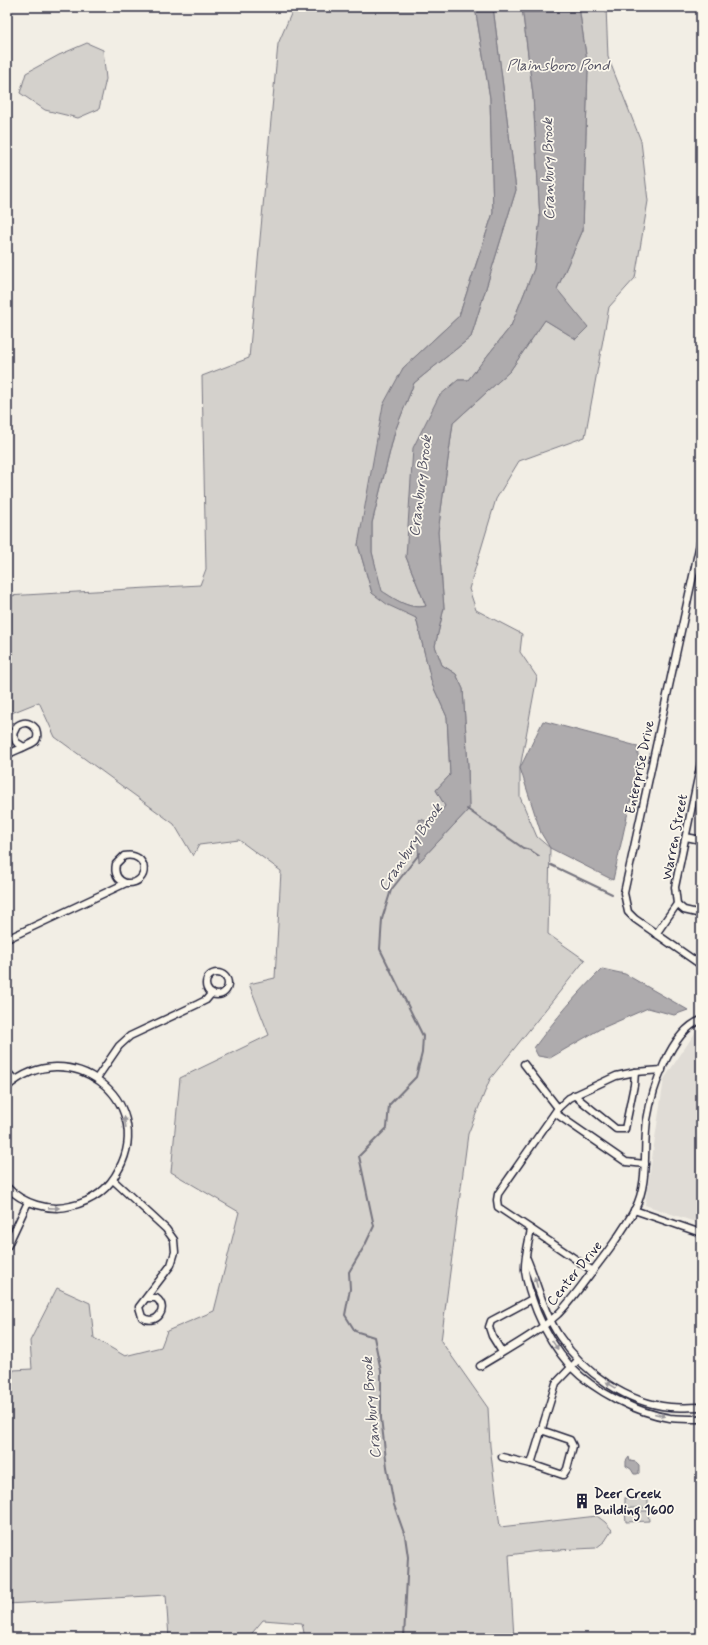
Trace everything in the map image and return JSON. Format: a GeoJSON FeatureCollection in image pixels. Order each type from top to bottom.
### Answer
{"type":"FeatureCollection","features":[{"type":"Feature","properties":{"kind":"street","name":"Enterprise Drive"},"geometry":{"type":"LineString","coordinates":[[701,539],[624,893],[628,912],[635,919],[701,965]]}},
{"type":"Feature","properties":{"kind":"street"},"geometry":{"type":"LineString","coordinates":[[7,754],[24,746]]}},
{"type":"Feature","properties":{"kind":"street","name":"Warren Street"},"geometry":{"type":"LineString","coordinates":[[677,904],[675,887],[701,766]]}},
{"type":"Feature","properties":{"kind":"street"},"geometry":{"type":"LineString","coordinates":[[686,837],[701,840]]}},
{"type":"Feature","properties":{"kind":"street"},"geometry":{"type":"LineString","coordinates":[[7,939],[126,883],[136,882],[142,876],[144,866],[142,861],[134,856],[124,856],[116,864],[116,874],[118,878],[126,883]]}},
{"type":"Feature","properties":{"kind":"street"},"geometry":{"type":"LineString","coordinates":[[656,934],[677,904],[684,910],[701,914]]}},
{"type":"Feature","properties":{"kind":"street"},"geometry":{"type":"LineString","coordinates":[[97,1078],[119,1046],[130,1036],[206,1000],[211,994]]}},
{"type":"Feature","properties":{"kind":"street","name":"Center Drive"},"geometry":{"type":"LineString","coordinates":[[480,1366],[551,1320],[573,1297],[612,1246],[634,1210],[642,1193],[647,1120],[662,1070],[676,1041],[685,1029],[701,1020]]}},
{"type":"Feature","properties":{"kind":"street"},"geometry":{"type":"LineString","coordinates":[[524,1064],[557,1110],[626,1162],[645,1164]]}},
{"type":"Feature","properties":{"kind":"street"},"geometry":{"type":"LineString","coordinates":[[7,1087],[15,1080],[34,1070],[56,1066],[77,1069],[97,1078],[114,1094],[124,1114],[128,1137],[124,1160],[113,1180],[100,1194],[84,1203],[65,1208],[46,1208],[28,1202],[7,1187]]}},
{"type":"Feature","properties":{"kind":"street"},"geometry":{"type":"LineString","coordinates":[[593,1271],[498,1207],[498,1194],[557,1110],[569,1098],[616,1076],[635,1072],[662,1070]]}},
{"type":"Feature","properties":{"kind":"street"},"geometry":{"type":"LineString","coordinates":[[7,1072],[15,1080]]}},
{"type":"Feature","properties":{"kind":"street"},"geometry":{"type":"LineString","coordinates":[[574,1095],[616,1129],[625,1129],[634,1085],[635,1072]]}},
{"type":"Feature","properties":{"kind":"street"},"geometry":{"type":"LineString","coordinates":[[113,1180],[166,1229],[174,1240],[175,1252],[171,1265],[147,1298]]}},
{"type":"Feature","properties":{"kind":"street"},"geometry":{"type":"LineString","coordinates":[[7,1247],[28,1202]]}},
{"type":"Feature","properties":{"kind":"street"},"geometry":{"type":"LineString","coordinates":[[634,1210],[701,1233]]}},
{"type":"Feature","properties":{"kind":"street"},"geometry":{"type":"LineString","coordinates":[[531,1229],[525,1270],[532,1299],[543,1326],[554,1345],[571,1367],[592,1385],[618,1400],[636,1408],[670,1418],[701,1419]]}},
{"type":"Feature","properties":{"kind":"street"},"geometry":{"type":"LineString","coordinates":[[527,1257],[539,1294],[560,1337],[578,1360],[595,1375],[634,1398],[670,1407],[701,1407]]}},
{"type":"Feature","properties":{"kind":"street"},"geometry":{"type":"LineString","coordinates":[[502,1352],[488,1327],[491,1320],[532,1299]]}},
{"type":"Feature","properties":{"kind":"street"},"geometry":{"type":"LineString","coordinates":[[530,1464],[556,1383],[578,1360]]}},
{"type":"Feature","properties":{"kind":"street"},"geometry":{"type":"LineString","coordinates":[[502,1457],[530,1464],[563,1475],[567,1469],[573,1446],[570,1440],[541,1430]]}},
{"type":"Feature","properties":{"kind":"shaded area"},"geometry":{"type":"Polygon","coordinates":[[[294,7],[475,7],[490,98],[493,213],[459,316],[403,368],[358,545],[372,593],[416,618],[432,684],[447,717],[450,775],[436,790],[445,806],[433,824],[420,819],[417,831],[420,861],[469,809],[463,689],[456,674],[442,665],[435,646],[444,608],[438,532],[453,423],[510,371],[545,320],[576,339],[557,289],[583,230],[588,69],[579,7],[606,7],[608,57],[641,141],[648,201],[635,278],[609,307],[585,437],[519,461],[496,499],[469,589],[476,610],[522,634],[520,652],[537,677],[520,768],[520,797],[537,837],[550,848],[548,934],[585,960],[490,1079],[468,1134],[441,1341],[488,1408],[490,1446],[500,1527],[597,1516],[612,1530],[605,1541],[596,1548],[538,1551],[509,1555],[514,1638],[305,1638],[302,1623],[263,1620],[248,1638],[169,1638],[166,1595],[7,1604],[7,1383],[14,1370],[32,1369],[30,1341],[57,1288],[90,1303],[94,1338],[125,1356],[161,1347],[167,1331],[214,1311],[239,1212],[171,1172],[180,1078],[269,1035],[249,984],[275,978],[281,871],[239,840],[199,845],[193,856],[174,824],[55,737],[39,702],[9,714],[7,712],[7,596],[200,585],[206,569],[202,376],[249,358],[278,44],[294,7]]]}},
{"type":"Feature","properties":{"kind":"shaded area"},"geometry":{"type":"Polygon","coordinates":[[[493,7],[522,7],[533,95],[540,219],[534,269],[511,326],[468,380],[458,380],[406,557],[426,606],[420,607],[402,603],[381,591],[372,552],[372,523],[395,431],[414,383],[471,337],[516,190],[493,7]]]}},
{"type":"Feature","properties":{"kind":"shaded area"},"geometry":{"type":"Polygon","coordinates":[[[87,43],[103,50],[106,79],[99,109],[78,118],[45,110],[20,93],[26,73],[59,55],[87,43]]]}},
{"type":"Feature","properties":{"kind":"shaded area"},"geometry":{"type":"Polygon","coordinates":[[[701,1024],[701,1224],[645,1205],[664,1079],[701,1024]]]}},
{"type":"Feature","properties":{"kind":"shaded area"},"geometry":{"type":"Polygon","coordinates":[[[625,1498],[648,1498],[648,1508],[625,1508],[625,1498]]]}},
{"type":"Feature","properties":{"kind":"shaded area"},"geometry":{"type":"Polygon","coordinates":[[[625,1511],[648,1511],[649,1521],[626,1522],[625,1511]]]}},
{"type":"Feature","properties":{"kind":"water","name":"Plainsboro Pond"},"geometry":{"type":"Polygon","coordinates":[[[475,7],[493,7],[516,190],[471,337],[414,383],[395,431],[372,523],[372,552],[382,591],[408,605],[420,607],[426,606],[406,557],[413,448],[439,396],[458,380],[468,380],[511,326],[534,269],[540,219],[533,95],[522,7],[579,7],[588,69],[583,230],[557,289],[588,327],[576,339],[545,320],[510,371],[453,423],[438,532],[444,608],[435,646],[442,665],[456,674],[463,689],[469,809],[419,862],[417,831],[420,819],[433,824],[445,806],[436,790],[450,775],[447,717],[432,684],[416,618],[388,605],[372,593],[358,545],[383,405],[403,368],[459,316],[493,213],[490,98],[475,7]]]}},
{"type":"Feature","properties":{"kind":"water"},"geometry":{"type":"Polygon","coordinates":[[[543,721],[637,746],[639,762],[613,880],[550,848],[541,833],[520,768],[543,721]]]}},
{"type":"Feature","properties":{"kind":"water"},"geometry":{"type":"Polygon","coordinates":[[[602,969],[625,974],[688,1010],[674,1015],[648,1008],[600,1029],[550,1058],[538,1056],[534,1048],[584,987],[602,969]]]}},
{"type":"Feature","properties":{"kind":"water"},"geometry":{"type":"Polygon","coordinates":[[[629,1457],[630,1461],[636,1462],[639,1465],[639,1473],[634,1474],[631,1469],[626,1466],[626,1461],[629,1457]]]}},
{"type":"Feature","properties":{"kind":"waterway"},"geometry":{"type":"LineString","coordinates":[[467,809],[523,848],[530,850],[539,856]]}},
{"type":"Feature","properties":{"kind":"waterway","name":"Cranbury Brook"},"geometry":{"type":"LineString","coordinates":[[404,1638],[408,1557],[405,1536],[394,1505],[387,1467],[381,1418],[381,1371],[374,1337],[355,1331],[345,1315],[350,1289],[349,1272],[374,1226],[359,1156],[387,1128],[389,1105],[416,1077],[422,1053],[423,1036],[380,949],[382,919],[391,890],[420,853]]}},
{"type":"Feature","properties":{"kind":"waterway"},"geometry":{"type":"LineString","coordinates":[[551,865],[612,894]]}},
{"type":"Feature","properties":{"kind":"place","name":"Deer Creek Building 1600"},"geometry":{"type":"Point","coordinates":[582,1501]}}]}
